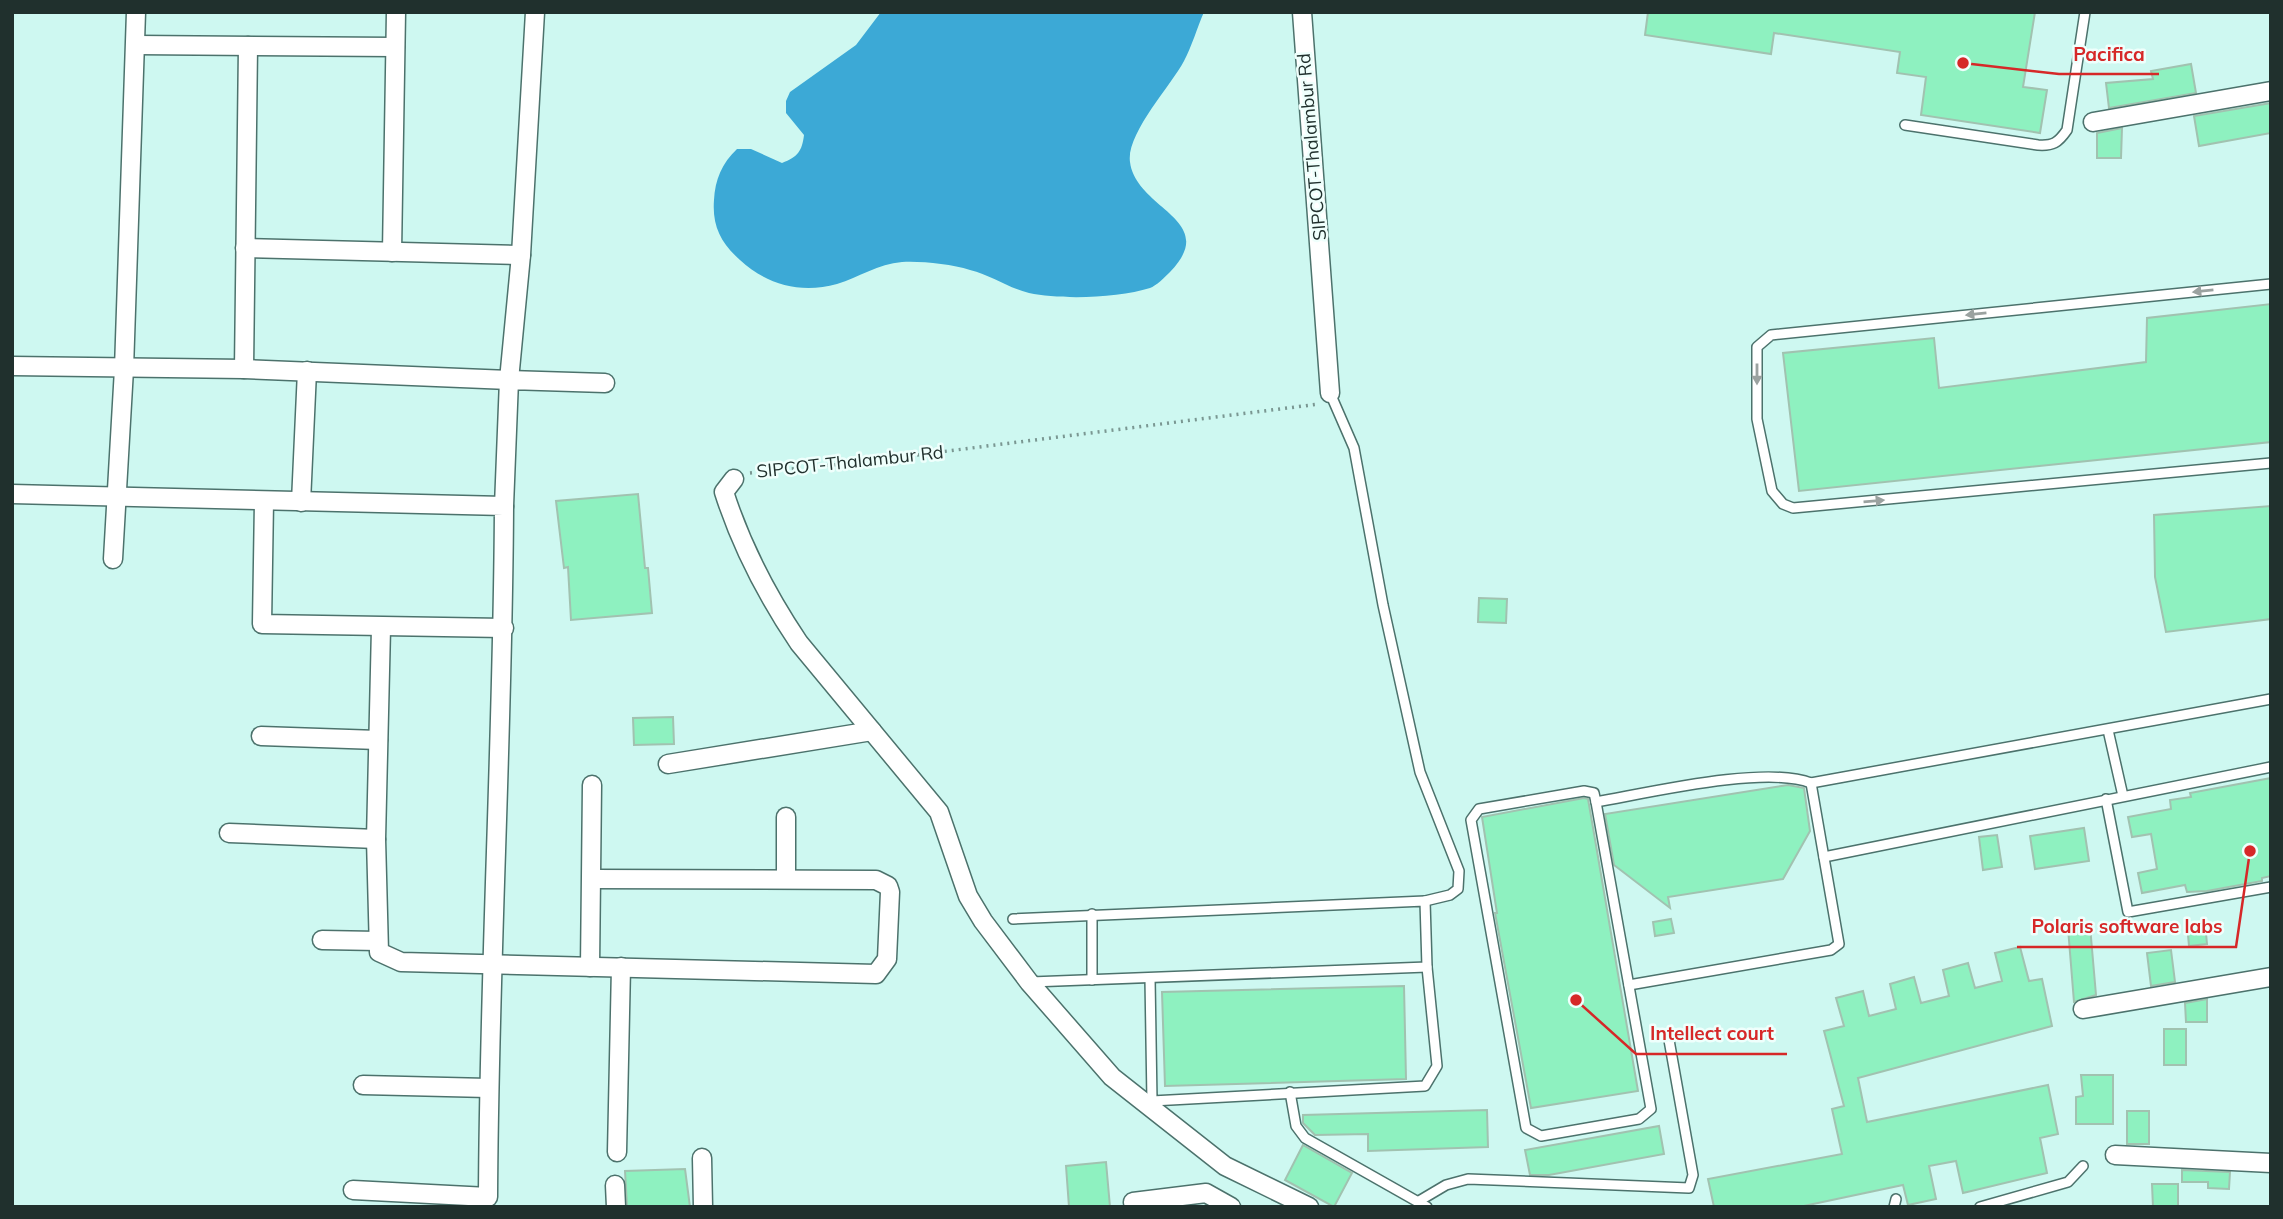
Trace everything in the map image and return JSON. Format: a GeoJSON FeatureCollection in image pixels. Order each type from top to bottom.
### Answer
{"type":"FeatureCollection","features":[{"type":"Feature","properties":{"kind":"street"},"geometry":{"type":"LineString","coordinates":[[113,559],[124,369],[137,45],[135,12]]}},
{"type":"Feature","properties":{"kind":"street"},"geometry":{"type":"LineString","coordinates":[[392,252],[396,12]]}},
{"type":"Feature","properties":{"kind":"street"},"geometry":{"type":"LineString","coordinates":[[354,1190],[488,1196],[488,1088],[504,628],[504,506],[509,380],[521,255],[535,12]]}},
{"type":"Feature","properties":{"kind":"street","name":"SIPCOT-Thalambur Rd"},"geometry":{"type":"LineString","coordinates":[[1302,12],[1330,393]]}},
{"type":"Feature","properties":{"kind":"street"},"geometry":{"type":"LineString","coordinates":[[137,45],[395,47]]}},
{"type":"Feature","properties":{"kind":"street"},"geometry":{"type":"LineString","coordinates":[[244,369],[248,46]]}},
{"type":"Feature","properties":{"kind":"street"},"geometry":{"type":"LineString","coordinates":[[2093,122],[2271,91]]}},
{"type":"Feature","properties":{"kind":"street"},"geometry":{"type":"LineString","coordinates":[[245,248],[521,255]]}},
{"type":"Feature","properties":{"kind":"street"},"geometry":{"type":"LineString","coordinates":[[12,366],[244,369],[605,383]]}},
{"type":"Feature","properties":{"kind":"street"},"geometry":{"type":"LineString","coordinates":[[301,502],[307,371]]}},
{"type":"Feature","properties":{"kind":"street","name":"SIPCOT-Thalambur Rd"},"geometry":{"type":"LineString","coordinates":[[734,479],[724,492],[731,513],[774,604],[799,643],[939,812],[968,897],[1029,982],[1112,1077],[1139,1101],[1226,1166],[1309,1207]]}},
{"type":"Feature","properties":{"kind":"street"},"geometry":{"type":"LineString","coordinates":[[12,494],[115,499],[504,506]]}},
{"type":"Feature","properties":{"kind":"street"},"geometry":{"type":"LineString","coordinates":[[264,501],[262,624],[504,628]]}},
{"type":"Feature","properties":{"kind":"street"},"geometry":{"type":"LineString","coordinates":[[381,628],[376,839],[379,952],[401,962],[876,974],[887,959],[890,903],[887,886],[876,880],[592,879]]}},
{"type":"Feature","properties":{"kind":"street"},"geometry":{"type":"LineString","coordinates":[[668,764],[872,731]]}},
{"type":"Feature","properties":{"kind":"street"},"geometry":{"type":"LineString","coordinates":[[261,736],[378,740]]}},
{"type":"Feature","properties":{"kind":"street"},"geometry":{"type":"LineString","coordinates":[[590,967],[592,785]]}},
{"type":"Feature","properties":{"kind":"street"},"geometry":{"type":"LineString","coordinates":[[786,817],[786,879]]}},
{"type":"Feature","properties":{"kind":"street"},"geometry":{"type":"LineString","coordinates":[[229,833],[376,839]]}},
{"type":"Feature","properties":{"kind":"street"},"geometry":{"type":"LineString","coordinates":[[322,940],[377,941]]}},
{"type":"Feature","properties":{"kind":"street"},"geometry":{"type":"LineString","coordinates":[[617,1152],[621,967]]}},
{"type":"Feature","properties":{"kind":"street"},"geometry":{"type":"LineString","coordinates":[[2083,1009],[2271,977]]}},
{"type":"Feature","properties":{"kind":"street"},"geometry":{"type":"LineString","coordinates":[[363,1085],[488,1088]]}},
{"type":"Feature","properties":{"kind":"street"},"geometry":{"type":"LineString","coordinates":[[2115,1155],[2271,1163]]}},
{"type":"Feature","properties":{"kind":"street"},"geometry":{"type":"LineString","coordinates":[[702,1158],[703,1207]]}},
{"type":"Feature","properties":{"kind":"street"},"geometry":{"type":"LineString","coordinates":[[615,1185],[616,1207]]}},
{"type":"Feature","properties":{"kind":"street"},"geometry":{"type":"LineString","coordinates":[[1134,1207],[1133,1202],[1206,1193],[1231,1207]]}},
{"type":"Feature","properties":{"kind":"lane"},"geometry":{"type":"LineString","coordinates":[[1905,125],[2038,145],[2052,146],[2059,142],[2067,130],[2085,12]]}},
{"type":"Feature","properties":{"kind":"lane"},"geometry":{"type":"LineString","coordinates":[[2271,285],[1771,335],[1757,347],[1757,407],[1772,491],[1783,504],[1793,508],[2271,463]]}},
{"type":"Feature","properties":{"kind":"lane"},"geometry":{"type":"LineString","coordinates":[[1013,919],[1425,901],[1450,895],[1458,889],[1460,871],[1420,772],[1383,606],[1354,448],[1330,393]]}},
{"type":"Feature","properties":{"kind":"lane"},"geometry":{"type":"LineString","coordinates":[[1596,802],[1722,781],[1796,777],[1811,783],[2271,699]]}},
{"type":"Feature","properties":{"kind":"lane"},"geometry":{"type":"LineString","coordinates":[[2108,730],[2123,796]]}},
{"type":"Feature","properties":{"kind":"lane"},"geometry":{"type":"LineString","coordinates":[[1824,857],[2271,766]]}},
{"type":"Feature","properties":{"kind":"lane"},"geometry":{"type":"LineString","coordinates":[[1629,985],[1831,950],[1839,944],[1811,783]]}},
{"type":"Feature","properties":{"kind":"lane"},"geometry":{"type":"LineString","coordinates":[[1584,791],[1594,793],[1596,802],[1651,1109],[1639,1119],[1541,1136],[1526,1128],[1471,820],[1479,809],[1584,791]]}},
{"type":"Feature","properties":{"kind":"lane"},"geometry":{"type":"LineString","coordinates":[[2106,799],[2128,912],[2271,887]]}},
{"type":"Feature","properties":{"kind":"lane"},"geometry":{"type":"LineString","coordinates":[[1150,978],[1152,1101],[1425,1086],[1437,1066],[1427,967],[1425,901]]}},
{"type":"Feature","properties":{"kind":"lane"},"geometry":{"type":"LineString","coordinates":[[1093,914],[1093,980]]}},
{"type":"Feature","properties":{"kind":"lane"},"geometry":{"type":"LineString","coordinates":[[1029,982],[1427,967]]}},
{"type":"Feature","properties":{"kind":"lane"},"geometry":{"type":"LineString","coordinates":[[1290,1092],[1296,1126],[1305,1138],[1423,1204],[1446,1185],[1468,1179],[1689,1188],[1693,1175],[1669,1040]]}},
{"type":"Feature","properties":{"kind":"lane"},"geometry":{"type":"LineString","coordinates":[[1980,1207],[2068,1182],[2083,1166]]}},
{"type":"Feature","properties":{"kind":"path","name":"SIPCOT-Thalambur Rd"},"geometry":{"type":"LineString","coordinates":[[734,479],[750,473],[1297,409],[1323,403],[1330,393]]}},
{"type":"Feature","properties":{"kind":"water"},"geometry":{"type":"Polygon","coordinates":[[[881,12],[1204,12],[1184,61],[1142,125],[1131,151],[1130,162],[1136,178],[1146,192],[1181,227],[1186,239],[1183,254],[1170,272],[1152,287],[1137,291],[1107,296],[1073,297],[1029,293],[970,270],[918,262],[885,265],[837,284],[810,288],[785,285],[750,269],[728,247],[716,226],[715,193],[723,166],[737,149],[751,149],[782,163],[795,156],[802,145],[804,135],[786,113],[786,101],[790,92],[856,45],[881,12]]]}},
{"type":"Feature","properties":{"kind":"building"},"geometry":{"type":"Polygon","coordinates":[[[1648,12],[2035,12],[2023,87],[2047,90],[2040,133],[1921,115],[1926,77],[1897,73],[1900,52],[1774,33],[1771,54],[1645,35],[1648,12]]]}},
{"type":"Feature","properties":{"kind":"building"},"geometry":{"type":"Polygon","coordinates":[[[2191,64],[2196,93],[2109,108],[2106,83],[2153,79],[2151,71],[2191,64]]]}},
{"type":"Feature","properties":{"kind":"building"},"geometry":{"type":"Polygon","coordinates":[[[2271,103],[2271,133],[2199,146],[2194,116],[2271,103]]]}},
{"type":"Feature","properties":{"kind":"building"},"geometry":{"type":"Polygon","coordinates":[[[2122,128],[2121,158],[2097,158],[2097,133],[2122,128]]]}},
{"type":"Feature","properties":{"kind":"building"},"geometry":{"type":"Polygon","coordinates":[[[2271,304],[2271,442],[1799,491],[1783,353],[1934,338],[1939,388],[2146,362],[2147,318],[2271,304]]]}},
{"type":"Feature","properties":{"kind":"building"},"geometry":{"type":"Polygon","coordinates":[[[638,494],[652,613],[571,620],[568,567],[564,568],[556,501],[638,494]]]}},
{"type":"Feature","properties":{"kind":"building"},"geometry":{"type":"Polygon","coordinates":[[[2271,506],[2271,619],[2166,632],[2155,577],[2154,515],[2271,506]]]}},
{"type":"Feature","properties":{"kind":"building"},"geometry":{"type":"Polygon","coordinates":[[[1479,598],[1507,599],[1506,623],[1478,622],[1479,598]]]}},
{"type":"Feature","properties":{"kind":"building"},"geometry":{"type":"Polygon","coordinates":[[[673,717],[674,744],[634,745],[633,718],[673,717]]]}},
{"type":"Feature","properties":{"kind":"building"},"geometry":{"type":"Polygon","coordinates":[[[2271,778],[2271,876],[2262,878],[2262,881],[2207,891],[2187,892],[2185,885],[2142,893],[2138,873],[2157,869],[2151,834],[2132,837],[2128,817],[2171,809],[2170,800],[2191,797],[2190,793],[2271,778]]]}},
{"type":"Feature","properties":{"kind":"building"},"geometry":{"type":"Polygon","coordinates":[[[1788,785],[1804,788],[1810,831],[1783,879],[1668,897],[1670,908],[1614,865],[1605,814],[1788,785]]]}},
{"type":"Feature","properties":{"kind":"building"},"geometry":{"type":"Polygon","coordinates":[[[1588,799],[1638,1091],[1531,1108],[1495,913],[1482,817],[1588,799]]]}},
{"type":"Feature","properties":{"kind":"building"},"geometry":{"type":"Polygon","coordinates":[[[2084,828],[2089,861],[2035,869],[2030,836],[2084,828]]]}},
{"type":"Feature","properties":{"kind":"building"},"geometry":{"type":"Polygon","coordinates":[[[1997,835],[2002,867],[1983,870],[1979,837],[1997,835]]]}},
{"type":"Feature","properties":{"kind":"building"},"geometry":{"type":"Polygon","coordinates":[[[1671,919],[1674,933],[1655,936],[1653,922],[1671,919]]]}},
{"type":"Feature","properties":{"kind":"building"},"geometry":{"type":"Polygon","coordinates":[[[2205,923],[2207,944],[2189,946],[2187,924],[2205,923]]]}},
{"type":"Feature","properties":{"kind":"building"},"geometry":{"type":"Polygon","coordinates":[[[2090,926],[2096,995],[2074,1002],[2068,928],[2090,926]]]}},
{"type":"Feature","properties":{"kind":"building"},"geometry":{"type":"Polygon","coordinates":[[[2020,947],[2029,981],[2042,979],[2052,1026],[1858,1078],[1867,1122],[2048,1085],[2058,1134],[2040,1138],[2047,1173],[1963,1193],[1956,1161],[1929,1166],[1936,1199],[1908,1205],[1903,1185],[1799,1207],[1714,1207],[1708,1179],[1842,1154],[1832,1109],[1844,1106],[1824,1031],[1844,1026],[1836,998],[1863,991],[1869,1016],[1896,1009],[1890,984],[1914,977],[1921,1003],[1949,996],[1943,970],[1968,963],[1975,988],[2002,981],[1995,953],[2020,947]]]}},
{"type":"Feature","properties":{"kind":"building"},"geometry":{"type":"Polygon","coordinates":[[[2171,950],[2175,982],[2151,986],[2147,953],[2171,950]]]}},
{"type":"Feature","properties":{"kind":"building"},"geometry":{"type":"Polygon","coordinates":[[[1404,986],[1406,1079],[1165,1086],[1162,992],[1404,986]]]}},
{"type":"Feature","properties":{"kind":"building"},"geometry":{"type":"Polygon","coordinates":[[[2207,999],[2207,1022],[2186,1022],[2185,1003],[2207,999]]]}},
{"type":"Feature","properties":{"kind":"building"},"geometry":{"type":"Polygon","coordinates":[[[2164,1029],[2186,1029],[2186,1065],[2164,1065],[2164,1029]]]}},
{"type":"Feature","properties":{"kind":"building"},"geometry":{"type":"Polygon","coordinates":[[[2081,1075],[2113,1075],[2113,1124],[2076,1124],[2076,1097],[2083,1096],[2081,1075]]]}},
{"type":"Feature","properties":{"kind":"building"},"geometry":{"type":"Polygon","coordinates":[[[1487,1110],[1488,1147],[1368,1151],[1368,1134],[1315,1135],[1303,1123],[1303,1115],[1487,1110]]]}},
{"type":"Feature","properties":{"kind":"building"},"geometry":{"type":"Polygon","coordinates":[[[2127,1111],[2149,1111],[2149,1144],[2127,1144],[2127,1111]]]}},
{"type":"Feature","properties":{"kind":"building"},"geometry":{"type":"Polygon","coordinates":[[[1659,1126],[1664,1154],[1549,1175],[1530,1175],[1525,1150],[1659,1126]]]}},
{"type":"Feature","properties":{"kind":"building"},"geometry":{"type":"Polygon","coordinates":[[[1303,1145],[1352,1173],[1334,1207],[1285,1180],[1303,1145]]]}},
{"type":"Feature","properties":{"kind":"building"},"geometry":{"type":"Polygon","coordinates":[[[1106,1162],[1110,1207],[1069,1207],[1066,1166],[1106,1162]]]}},
{"type":"Feature","properties":{"kind":"building"},"geometry":{"type":"Polygon","coordinates":[[[685,1169],[690,1207],[627,1207],[625,1171],[685,1169]]]}},
{"type":"Feature","properties":{"kind":"building"},"geometry":{"type":"Polygon","coordinates":[[[2182,1170],[2230,1172],[2229,1189],[2208,1188],[2208,1182],[2182,1182],[2182,1170]]]}},
{"type":"Feature","properties":{"kind":"building"},"geometry":{"type":"Polygon","coordinates":[[[2152,1184],[2178,1184],[2178,1207],[2153,1207],[2152,1184]]]}},
{"type":"Feature","properties":{"kind":"place","name":"Pacifica"},"geometry":{"type":"Point","coordinates":[1963,63]}},
{"type":"Feature","properties":{"kind":"place","name":"Polaris software labs"},"geometry":{"type":"Point","coordinates":[2250,851]}},
{"type":"Feature","properties":{"kind":"place","name":"Intellect court"},"geometry":{"type":"Point","coordinates":[1576,1000]}}]}
